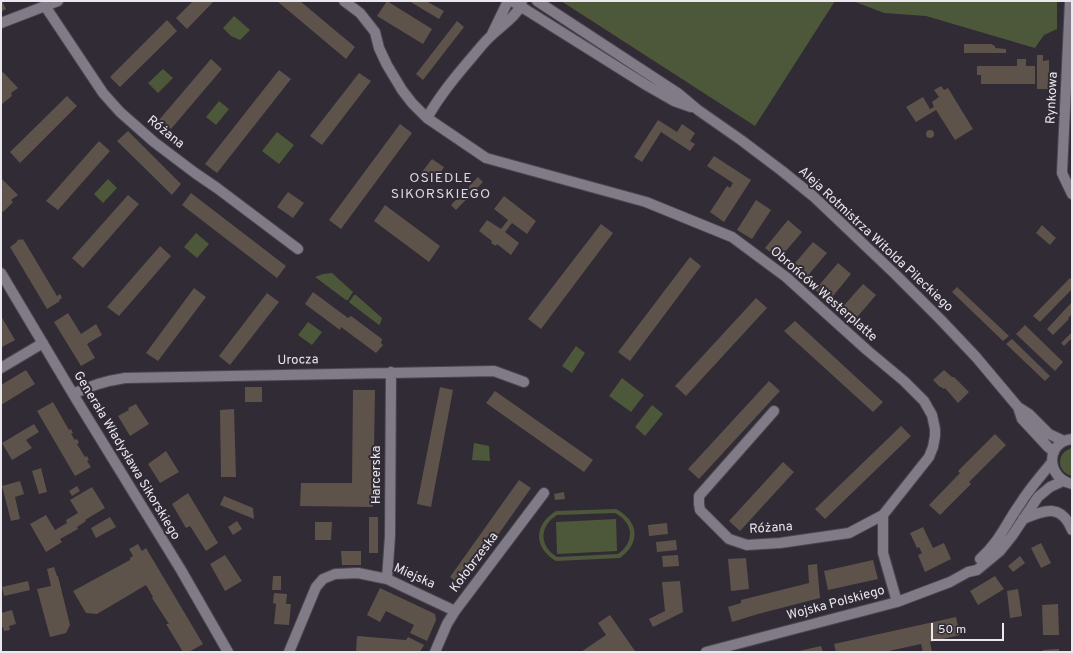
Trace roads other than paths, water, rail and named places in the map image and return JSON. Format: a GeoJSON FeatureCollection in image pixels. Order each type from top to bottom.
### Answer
{"type":"FeatureCollection","features":[{"type":"Feature","properties":{"kind":"street"},"geometry":{"type":"LineString","coordinates":[[1,23],[58,1]]}},
{"type":"Feature","properties":{"kind":"street","name":"Obrońców Westerplatte"},"geometry":{"type":"LineString","coordinates":[[344,1],[360,13],[375,32],[379,48],[394,78],[409,98],[428,118],[486,158],[643,202],[732,237],[786,277],[868,351],[904,381],[924,401],[932,415],[936,436],[929,457],[883,515]]}},
{"type":"Feature","properties":{"kind":"street"},"geometry":{"type":"LineString","coordinates":[[491,36],[508,1]]}},
{"type":"Feature","properties":{"kind":"street","name":"Aleja Rotmistrza Witolda Pileckiego"},"geometry":{"type":"LineString","coordinates":[[537,1],[673,90],[698,110],[747,144],[813,196],[940,319],[976,357],[1018,407],[1029,414],[1049,434],[1068,440]]}},
{"type":"Feature","properties":{"kind":"street","name":"Rynkowa"},"geometry":{"type":"LineString","coordinates":[[1070,1],[1062,173],[1072,194]]}},
{"type":"Feature","properties":{"kind":"street"},"geometry":{"type":"LineString","coordinates":[[428,118],[438,100],[451,82],[491,36],[506,23],[518,3]]}},
{"type":"Feature","properties":{"kind":"street","name":"Aleja Rotmistrza Witolda Pileckiego"},"geometry":{"type":"LineString","coordinates":[[518,3],[646,85],[674,101],[698,110]]}},
{"type":"Feature","properties":{"kind":"street","name":"Różana"},"geometry":{"type":"LineString","coordinates":[[45,6],[103,93],[120,112],[154,142],[195,174],[217,188],[298,249]]}},
{"type":"Feature","properties":{"kind":"street","name":"Generała Władysława Sikorskiego"},"geometry":{"type":"LineString","coordinates":[[1,273],[185,577],[228,652]]}},
{"type":"Feature","properties":{"kind":"street"},"geometry":{"type":"LineString","coordinates":[[1,368],[43,343]]}},
{"type":"Feature","properties":{"kind":"street","name":"Urocza"},"geometry":{"type":"LineString","coordinates":[[73,394],[90,385],[125,378],[494,371],[524,382]]}},
{"type":"Feature","properties":{"kind":"street","name":"Harcerska"},"geometry":{"type":"LineString","coordinates":[[387,579],[390,536],[391,372]]}},
{"type":"Feature","properties":{"kind":"street","name":"Aleja Rotmistrza Witolda Pileckiego"},"geometry":{"type":"LineString","coordinates":[[1018,407],[1022,419],[1048,447],[1053,457],[1055,473],[1068,482]]}},
{"type":"Feature","properties":{"kind":"street","name":"Różana"},"geometry":{"type":"LineString","coordinates":[[774,411],[699,496],[700,510],[730,539],[746,545],[780,543],[849,533],[883,515]]}},
{"type":"Feature","properties":{"kind":"street","name":"Wojska Polskiego"},"geometry":{"type":"LineString","coordinates":[[968,572],[973,565],[991,549],[1000,537],[1018,505],[1053,457],[1056,447],[1068,440]]}},
{"type":"Feature","properties":{"kind":"street","name":"Wojska Polskiego"},"geometry":{"type":"LineString","coordinates":[[706,652],[897,602],[950,582],[968,572],[977,570],[1000,551],[1038,497],[1050,487],[1068,482]]}},
{"type":"Feature","properties":{"kind":"street","name":"Kołobrzeska"},"geometry":{"type":"LineString","coordinates":[[435,652],[447,624],[455,611],[544,493]]}},
{"type":"Feature","properties":{"kind":"street"},"geometry":{"type":"LineString","coordinates":[[1023,519],[1048,510],[1056,512],[1065,519],[1072,530]]}},
{"type":"Feature","properties":{"kind":"street"},"geometry":{"type":"LineString","coordinates":[[883,515],[883,553],[897,602]]}},
{"type":"Feature","properties":{"kind":"street","name":"Miejska"},"geometry":{"type":"LineString","coordinates":[[289,652],[316,586],[323,579],[335,574],[358,573],[387,579],[455,611]]}},
{"type":"Feature","properties":{"kind":"district","name":"OSIEDLE SIKORSKIEGO"},"geometry":{"type":"Point","coordinates":[441,188]}}]}
